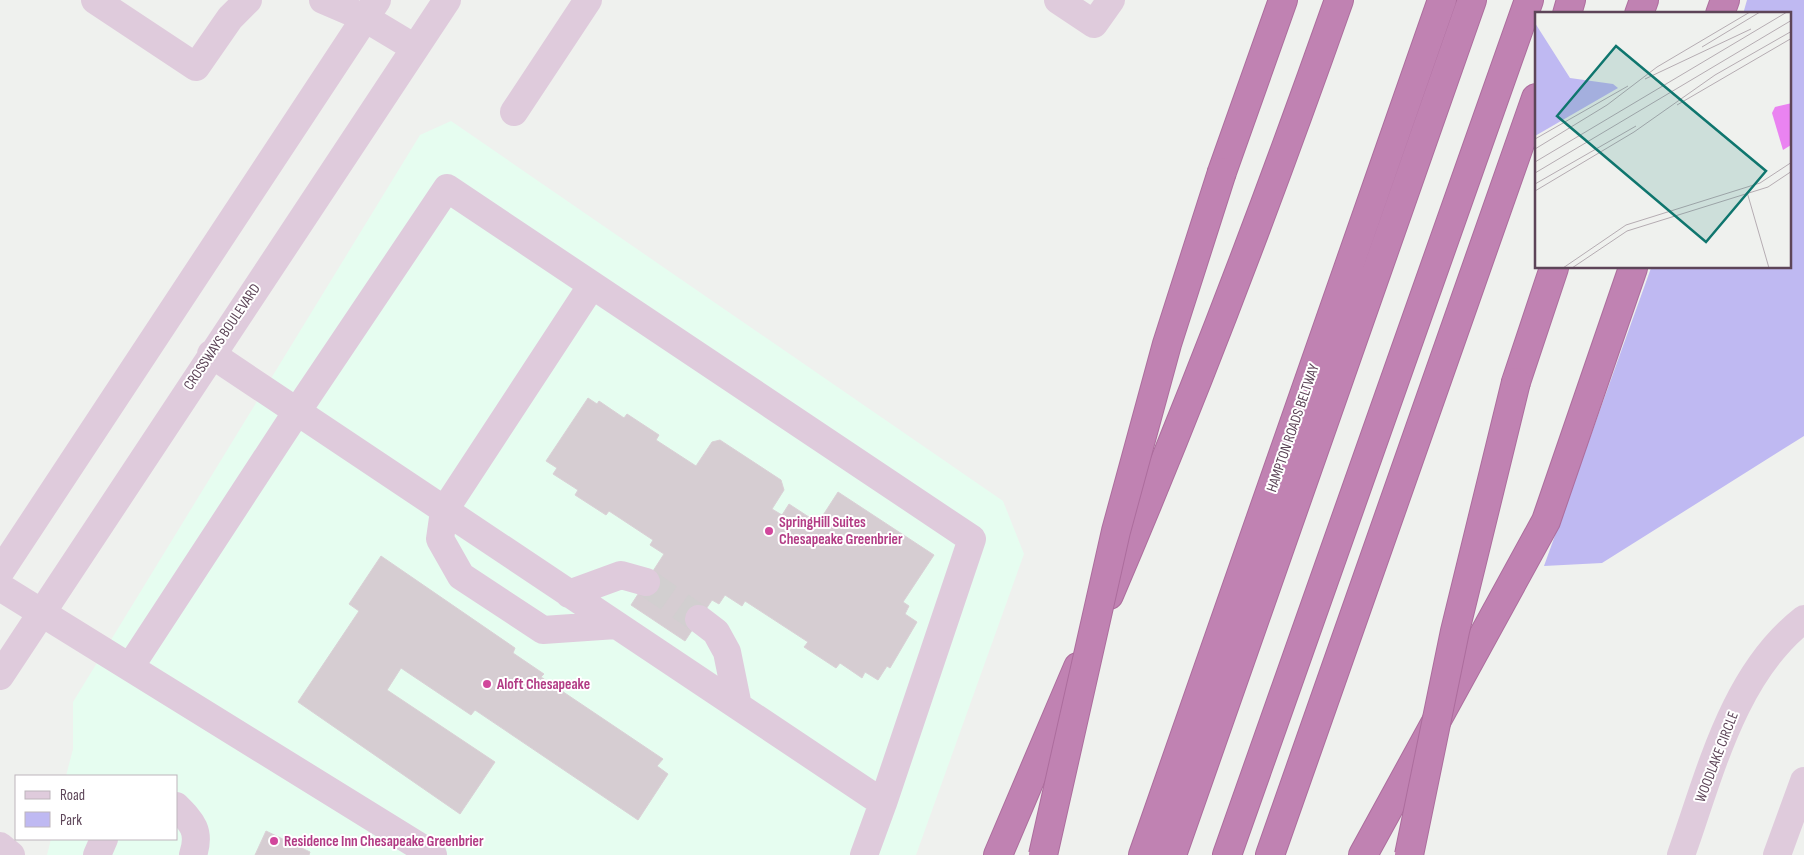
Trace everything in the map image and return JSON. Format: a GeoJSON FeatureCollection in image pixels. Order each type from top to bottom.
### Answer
{"type":"FeatureCollection","features":[{"type":"Feature","properties":{"kind":"highway"},"geometry":{"type":"LineString","coordinates":[[1043,855],[1116,531],[1167,344],[1222,172],[1283,0]]}},
{"type":"Feature","properties":{"kind":"highway"},"geometry":{"type":"LineString","coordinates":[[998,855],[1213,347],[1278,174],[1339,0]]}},
{"type":"Feature","properties":{"kind":"highway","name":"HAMPTON ROADS BELTWAY"},"geometry":{"type":"LineString","coordinates":[[1143,855],[1442,0]]}},
{"type":"Feature","properties":{"kind":"highway"},"geometry":{"type":"LineString","coordinates":[[1172,855],[1472,0]]}},
{"type":"Feature","properties":{"kind":"highway"},"geometry":{"type":"LineString","coordinates":[[1227,855],[1529,0]]}},
{"type":"Feature","properties":{"kind":"highway"},"geometry":{"type":"LineString","coordinates":[[1567,12],[1571,0]]}},
{"type":"Feature","properties":{"kind":"highway"},"geometry":{"type":"LineString","coordinates":[[1721,12],[1725,0]]}},
{"type":"Feature","properties":{"kind":"highway"},"geometry":{"type":"LineString","coordinates":[[1270,855],[1535,101]]}},
{"type":"Feature","properties":{"kind":"highway"},"geometry":{"type":"LineString","coordinates":[[1409,855],[1455,630],[1516,382],[1554,269]]}},
{"type":"Feature","properties":{"kind":"highway"},"geometry":{"type":"LineString","coordinates":[[1362,855],[1546,521],[1633,269]]}},
{"type":"Feature","properties":{"kind":"street"},"geometry":{"type":"LineString","coordinates":[[95,0],[196,67],[230,18],[248,0]]}},
{"type":"Feature","properties":{"kind":"street"},"geometry":{"type":"LineString","coordinates":[[323,0],[371,9],[415,48]]}},
{"type":"Feature","properties":{"kind":"street","name":"CROSSWAYS BOULEVARD"},"geometry":{"type":"LineString","coordinates":[[0,676],[211,354],[447,0]]}},
{"type":"Feature","properties":{"kind":"street"},"geometry":{"type":"LineString","coordinates":[[514,112],[588,0]]}},
{"type":"Feature","properties":{"kind":"street"},"geometry":{"type":"LineString","coordinates":[[1058,0],[1094,24],[1111,0]]}},
{"type":"Feature","properties":{"kind":"street"},"geometry":{"type":"LineString","coordinates":[[0,572],[371,9]]}},
{"type":"Feature","properties":{"kind":"street"},"geometry":{"type":"LineString","coordinates":[[130,667],[296,412],[447,188],[972,539],[864,855]]}},
{"type":"Feature","properties":{"kind":"street"},"geometry":{"type":"LineString","coordinates":[[592,285],[444,511],[440,539],[461,576],[543,630],[616,625]]}},
{"type":"Feature","properties":{"kind":"street"},"geometry":{"type":"LineString","coordinates":[[211,354],[883,803]]}},
{"type":"Feature","properties":{"kind":"street"},"geometry":{"type":"LineString","coordinates":[[569,594],[621,575],[646,582]]}},
{"type":"Feature","properties":{"kind":"street"},"geometry":{"type":"LineString","coordinates":[[0,587],[433,855]]}},
{"type":"Feature","properties":{"kind":"street","name":"WOODLAKE CIRCLE"},"geometry":{"type":"LineString","coordinates":[[1681,855],[1730,715],[1762,664],[1804,619]]}},
{"type":"Feature","properties":{"kind":"street"},"geometry":{"type":"LineString","coordinates":[[699,620],[716,632],[727,652],[738,706]]}},
{"type":"Feature","properties":{"kind":"street"},"geometry":{"type":"LineString","coordinates":[[1778,855],[1804,781]]}},
{"type":"Feature","properties":{"kind":"street"},"geometry":{"type":"LineString","coordinates":[[178,808],[193,823],[196,838],[193,855]]}},
{"type":"Feature","properties":{"kind":"street"},"geometry":{"type":"LineString","coordinates":[[97,855],[104,840]]}},
{"type":"Feature","properties":{"kind":"street"},"geometry":{"type":"LineString","coordinates":[[0,846],[11,855]]}},
{"type":"Feature","properties":{"kind":"shaded area"},"geometry":{"type":"Polygon","coordinates":[[[451,121],[1003,501],[1024,554],[916,855],[47,855],[51,840],[178,840],[178,775],[66,775],[73,749],[73,702],[420,135],[451,121]]]}},
{"type":"Feature","properties":{"kind":"green space"},"geometry":{"type":"Polygon","coordinates":[[[1747,0],[1804,0],[1804,436],[1602,563],[1544,566],[1651,269],[1792,269],[1792,12],[1744,12],[1747,0]]]}},
{"type":"Feature","properties":{"kind":"building","name":"SpringHill Suites Chesapeake Greenbrier"},"geometry":{"type":"Polygon","coordinates":[[[588,398],[597,404],[599,401],[624,418],[627,414],[659,435],[656,440],[696,466],[712,442],[720,440],[781,480],[784,490],[772,509],[782,515],[789,504],[818,523],[838,492],[934,555],[903,602],[909,606],[905,614],[917,622],[890,668],[887,666],[878,680],[865,672],[862,678],[840,663],[836,668],[804,647],[808,642],[745,601],[742,606],[725,595],[719,604],[712,600],[685,641],[631,605],[664,554],[650,545],[653,540],[609,511],[606,515],[575,495],[578,490],[553,474],[557,468],[546,461],[588,398]]]}},
{"type":"Feature","properties":{"kind":"building","name":"Aloft Chesapeake"},"geometry":{"type":"Polygon","coordinates":[[[381,556],[515,648],[513,653],[544,674],[541,677],[663,759],[657,766],[668,774],[638,820],[475,710],[471,715],[401,668],[387,690],[495,762],[460,814],[298,702],[359,611],[349,604],[381,556]]]}},
{"type":"Feature","properties":{"kind":"building","name":"Residence Inn Chesapeake Greenbrier"},"geometry":{"type":"Polygon","coordinates":[[[266,831],[310,852],[309,855],[255,855],[266,831]]]}},
{"type":"Feature","properties":{"kind":"tunnel"},"geometry":{"type":"LineString","coordinates":[[646,582],[699,619]]}},
{"type":"Feature","properties":{"kind":"place","name":"SpringHill Suites Chesapeake Greenbrier"},"geometry":{"type":"Point","coordinates":[769,531]}},
{"type":"Feature","properties":{"kind":"place","name":"Aloft Chesapeake"},"geometry":{"type":"Point","coordinates":[487,684]}},
{"type":"Feature","properties":{"kind":"place","name":"Residence Inn Chesapeake Greenbrier"},"geometry":{"type":"Point","coordinates":[274,841]}}]}
